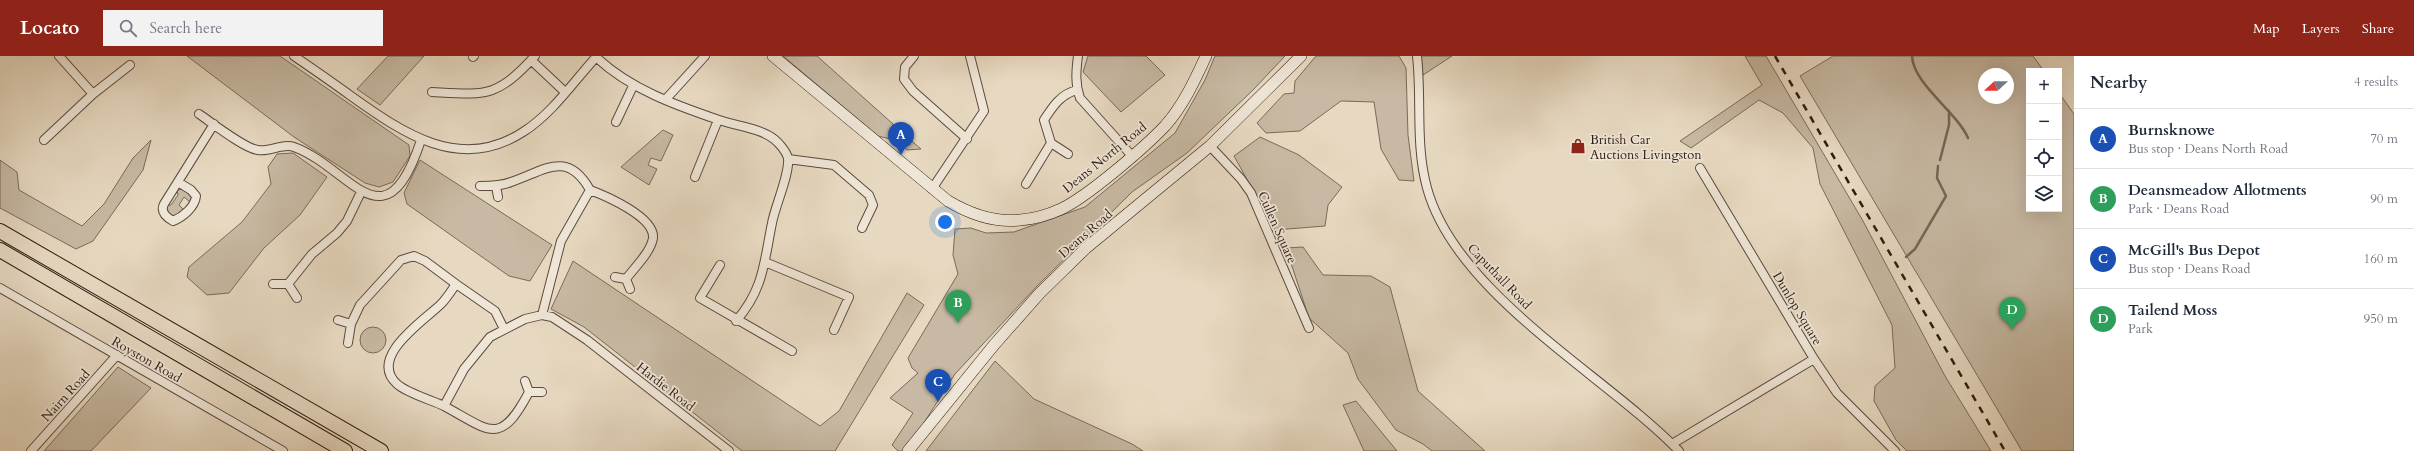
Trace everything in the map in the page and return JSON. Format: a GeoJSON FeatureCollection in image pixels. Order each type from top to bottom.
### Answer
{"type":"FeatureCollection","features":[{"type":"Feature","properties":{"kind":"highway"},"geometry":{"type":"LineString","coordinates":[[0,231],[381,451]]}},
{"type":"Feature","properties":{"kind":"highway"},"geometry":{"type":"LineString","coordinates":[[0,250],[345,451]]}},
{"type":"Feature","properties":{"kind":"street"},"geometry":{"type":"LineString","coordinates":[[59,56],[93,94]]}},
{"type":"Feature","properties":{"kind":"street"},"geometry":{"type":"LineString","coordinates":[[294,56],[379,116],[421,140],[444,148],[468,150],[505,142],[523,132],[539,120],[597,56],[633,86],[718,120],[773,138],[783,149],[788,159],[772,221],[765,270],[755,294],[736,321]]}},
{"type":"Feature","properties":{"kind":"street"},"geometry":{"type":"LineString","coordinates":[[666,100],[705,56]]}},
{"type":"Feature","properties":{"kind":"street","name":"Deans North Road"},"geometry":{"type":"LineString","coordinates":[[773,56],[932,190],[967,212],[1003,221],[1020,220],[1041,216],[1062,209],[1132,156],[1165,126],[1183,102],[1206,56]]}},
{"type":"Feature","properties":{"kind":"street"},"geometry":{"type":"LineString","coordinates":[[914,56],[905,67],[904,79],[913,91],[967,139]]}},
{"type":"Feature","properties":{"kind":"street"},"geometry":{"type":"LineString","coordinates":[[932,190],[984,111],[970,56]]}},
{"type":"Feature","properties":{"kind":"street"},"geometry":{"type":"LineString","coordinates":[[1078,56],[1076,71],[1077,90],[1086,106],[1132,156]]}},
{"type":"Feature","properties":{"kind":"street","name":"Deans Road"},"geometry":{"type":"LineString","coordinates":[[908,451],[994,345],[1039,294],[1086,248],[1210,146],[1301,56]]}},
{"type":"Feature","properties":{"kind":"street","name":"Caputhall Road"},"geometry":{"type":"LineString","coordinates":[[1417,56],[1421,162],[1427,189],[1450,238],[1464,259],[1506,302],[1679,451]]}},
{"type":"Feature","properties":{"kind":"street"},"geometry":{"type":"LineString","coordinates":[[432,92],[485,93],[496,90],[508,84],[533,58],[565,92]]}},
{"type":"Feature","properties":{"kind":"street"},"geometry":{"type":"LineString","coordinates":[[44,140],[93,94],[130,65]]}},
{"type":"Feature","properties":{"kind":"street"},"geometry":{"type":"LineString","coordinates":[[616,122],[633,86]]}},
{"type":"Feature","properties":{"kind":"street"},"geometry":{"type":"LineString","coordinates":[[1026,184],[1038,170],[1051,144],[1044,120],[1055,103],[1068,92],[1077,90]]}},
{"type":"Feature","properties":{"kind":"street"},"geometry":{"type":"LineString","coordinates":[[199,114],[257,150],[293,146],[328,167],[361,192],[382,195],[399,186],[413,165],[421,140]]}},
{"type":"Feature","properties":{"kind":"street"},"geometry":{"type":"LineString","coordinates":[[695,177],[718,120]]}},
{"type":"Feature","properties":{"kind":"street"},"geometry":{"type":"LineString","coordinates":[[178,182],[191,190],[196,196],[195,202],[181,218],[173,221],[163,212],[162,208],[178,182],[214,124]]}},
{"type":"Feature","properties":{"kind":"street"},"geometry":{"type":"LineString","coordinates":[[1051,144],[1068,154]]}},
{"type":"Feature","properties":{"kind":"street","name":"Cullen Square"},"geometry":{"type":"LineString","coordinates":[[1210,146],[1241,179],[1251,193],[1309,328]]}},
{"type":"Feature","properties":{"kind":"street"},"geometry":{"type":"LineString","coordinates":[[788,159],[834,165],[869,195],[873,205],[862,228]]}},
{"type":"Feature","properties":{"kind":"street"},"geometry":{"type":"LineString","coordinates":[[480,186],[496,186],[555,166],[566,167],[581,175],[590,190],[608,196],[631,210],[646,222],[652,231],[651,243],[626,279]]}},
{"type":"Feature","properties":{"kind":"street","name":"Dunlop Square"},"geometry":{"type":"LineString","coordinates":[[1672,444],[1814,359],[1700,168]]}},
{"type":"Feature","properties":{"kind":"street"},"geometry":{"type":"LineString","coordinates":[[496,186],[498,197]]}},
{"type":"Feature","properties":{"kind":"street"},"geometry":{"type":"LineString","coordinates":[[444,406],[452,389],[478,349],[490,337],[525,319],[542,315],[561,241],[590,190]]}},
{"type":"Feature","properties":{"kind":"street"},"geometry":{"type":"LineString","coordinates":[[288,284],[312,254],[337,233],[347,221],[361,192]]}},
{"type":"Feature","properties":{"kind":"street"},"geometry":{"type":"LineString","coordinates":[[348,343],[351,324],[360,305],[407,257],[414,256],[425,261],[495,311],[504,329]]}},
{"type":"Feature","properties":{"kind":"street"},"geometry":{"type":"LineString","coordinates":[[765,262],[849,297],[834,330]]}},
{"type":"Feature","properties":{"kind":"street"},"geometry":{"type":"LineString","coordinates":[[720,266],[700,298],[736,321],[792,351]]}},
{"type":"Feature","properties":{"kind":"street"},"geometry":{"type":"LineString","coordinates":[[615,277],[626,279]]}},
{"type":"Feature","properties":{"kind":"street"},"geometry":{"type":"LineString","coordinates":[[626,279],[630,289]]}},
{"type":"Feature","properties":{"kind":"street"},"geometry":{"type":"LineString","coordinates":[[273,284],[288,284]]}},
{"type":"Feature","properties":{"kind":"street"},"geometry":{"type":"LineString","coordinates":[[288,284],[297,298]]}},
{"type":"Feature","properties":{"kind":"street"},"geometry":{"type":"LineString","coordinates":[[456,284],[442,303],[419,321],[407,334],[390,358],[389,371],[398,385],[444,406],[481,427],[493,431],[504,428],[513,418],[529,392]]}},
{"type":"Feature","properties":{"kind":"street","name":"Royston Road"},"geometry":{"type":"LineString","coordinates":[[0,288],[282,451]]}},
{"type":"Feature","properties":{"kind":"street","name":"Hardie Road"},"geometry":{"type":"LineString","coordinates":[[542,315],[552,317],[587,340],[730,451]]}},
{"type":"Feature","properties":{"kind":"street"},"geometry":{"type":"LineString","coordinates":[[338,320],[351,324]]}},
{"type":"Feature","properties":{"kind":"street","name":"Nairn Road"},"geometry":{"type":"LineString","coordinates":[[31,451],[117,355]]}},
{"type":"Feature","properties":{"kind":"street"},"geometry":{"type":"LineString","coordinates":[[1814,359],[1837,393],[1895,451]]}},
{"type":"Feature","properties":{"kind":"street"},"geometry":{"type":"LineString","coordinates":[[525,382],[529,392]]}},
{"type":"Feature","properties":{"kind":"street"},"geometry":{"type":"LineString","coordinates":[[529,392],[542,392]]}},
{"type":"Feature","properties":{"kind":"shaded area"},"geometry":{"type":"Polygon","coordinates":[[[187,56],[280,56],[409,145],[410,156],[393,182],[379,187],[365,183],[294,137],[187,56]]]}},
{"type":"Feature","properties":{"kind":"shaded area"},"geometry":{"type":"Polygon","coordinates":[[[388,56],[424,56],[380,105],[357,89],[388,56]]]}},
{"type":"Feature","properties":{"kind":"shaded area"},"geometry":{"type":"Polygon","coordinates":[[[783,56],[817,56],[893,124],[894,140],[878,136],[783,56]]]}},
{"type":"Feature","properties":{"kind":"shaded area"},"geometry":{"type":"Polygon","coordinates":[[[1088,56],[1146,56],[1165,75],[1121,112],[1083,72],[1088,56]]]}},
{"type":"Feature","properties":{"kind":"shaded area"},"geometry":{"type":"Polygon","coordinates":[[[1215,56],[1285,56],[1254,89],[1187,153],[1132,192],[1038,285],[955,374],[920,429],[903,451],[898,451],[892,445],[913,413],[890,398],[918,373],[912,368],[908,358],[958,274],[953,255],[955,229],[971,228],[986,233],[1014,232],[1085,207],[1175,133],[1205,80],[1215,56]]]}},
{"type":"Feature","properties":{"kind":"shaded area"},"geometry":{"type":"Polygon","coordinates":[[[1316,56],[1399,56],[1406,68],[1408,135],[1414,181],[1399,180],[1381,149],[1374,102],[1341,101],[1300,131],[1266,133],[1257,123],[1284,94],[1294,93],[1295,81],[1316,56]]]}},
{"type":"Feature","properties":{"kind":"shaded area"},"geometry":{"type":"Polygon","coordinates":[[[1421,56],[1452,56],[1423,75],[1421,56]]]}},
{"type":"Feature","properties":{"kind":"shaded area"},"geometry":{"type":"Polygon","coordinates":[[[1745,56],[1766,56],[1863,221],[1945,376],[1991,451],[1907,451],[1896,440],[1874,401],[1875,386],[1895,368],[1892,325],[1820,184],[1813,148],[1783,113],[1759,100],[1691,148],[1680,141],[1762,85],[1745,56]]]}},
{"type":"Feature","properties":{"kind":"shaded area"},"geometry":{"type":"Polygon","coordinates":[[[1833,56],[2033,56],[2042,68],[2026,68],[2026,212],[2062,212],[2062,97],[2074,114],[2074,451],[2022,451],[1800,76],[1833,56]]]}},
{"type":"Feature","properties":{"kind":"shaded area"},"geometry":{"type":"Polygon","coordinates":[[[663,130],[673,135],[661,161],[651,158],[648,165],[657,169],[649,185],[621,167],[663,130]]]}},
{"type":"Feature","properties":{"kind":"shaded area"},"geometry":{"type":"Polygon","coordinates":[[[899,130],[921,149],[907,150],[899,142],[899,130]]]}},
{"type":"Feature","properties":{"kind":"shaded area"},"geometry":{"type":"Polygon","coordinates":[[[1260,137],[1299,155],[1342,187],[1328,205],[1325,226],[1275,230],[1234,156],[1260,137]]]}},
{"type":"Feature","properties":{"kind":"shaded area"},"geometry":{"type":"Polygon","coordinates":[[[151,140],[143,170],[93,241],[76,249],[0,208],[0,160],[17,172],[19,190],[82,226],[104,204],[133,158],[151,140]]]}},
{"type":"Feature","properties":{"kind":"shaded area"},"geometry":{"type":"Polygon","coordinates":[[[293,153],[327,177],[300,215],[264,248],[229,293],[207,295],[187,277],[189,267],[242,222],[271,184],[268,167],[277,154],[293,153]]]}},
{"type":"Feature","properties":{"kind":"shaded area"},"geometry":{"type":"Polygon","coordinates":[[[420,160],[552,245],[530,281],[509,276],[407,204],[404,193],[420,160]]]}},
{"type":"Feature","properties":{"kind":"shaded area"},"geometry":{"type":"Polygon","coordinates":[[[183,189],[192,196],[190,202],[184,197],[179,205],[184,210],[177,217],[169,213],[167,205],[171,205],[178,195],[177,190],[183,189]]]}},
{"type":"Feature","properties":{"kind":"shaded area"},"geometry":{"type":"Polygon","coordinates":[[[1303,247],[1323,275],[1371,276],[1390,287],[1418,391],[1485,451],[1432,451],[1423,444],[1396,430],[1358,379],[1348,353],[1309,318],[1286,248],[1303,247]]]}},
{"type":"Feature","properties":{"kind":"shaded area"},"geometry":{"type":"Polygon","coordinates":[[[573,261],[820,426],[839,411],[907,293],[924,305],[835,451],[742,451],[584,327],[551,309],[573,261]]]}},
{"type":"Feature","properties":{"kind":"shaded area"},"geometry":{"type":"Polygon","coordinates":[[[373,327],[382,331],[386,340],[382,349],[373,353],[364,349],[360,340],[364,331],[373,327]]]}},
{"type":"Feature","properties":{"kind":"shaded area"},"geometry":{"type":"Polygon","coordinates":[[[995,361],[1034,399],[1132,444],[1143,451],[926,451],[995,361]]]}},
{"type":"Feature","properties":{"kind":"shaded area"},"geometry":{"type":"Polygon","coordinates":[[[118,367],[151,388],[91,451],[44,451],[118,367]]]}},
{"type":"Feature","properties":{"kind":"shaded area"},"geometry":{"type":"Polygon","coordinates":[[[1356,401],[1397,451],[1364,451],[1343,405],[1356,401]]]}},
{"type":"Feature","properties":{"kind":"waterway"},"geometry":{"type":"LineString","coordinates":[[1912,56],[1914,66],[1920,77],[1955,118],[1968,138]]}},
{"type":"Feature","properties":{"kind":"waterway"},"geometry":{"type":"LineString","coordinates":[[1940,160],[1949,125],[1949,111]]}},
{"type":"Feature","properties":{"kind":"waterway"},"geometry":{"type":"LineString","coordinates":[[1906,257],[1915,249],[1946,196],[1937,178],[1938,166]]}},
{"type":"Feature","properties":{"kind":"railway"},"geometry":{"type":"LineString","coordinates":[[1775,56],[2005,451]]}},
{"type":"Feature","properties":{"kind":"place","name":"British Car Auctions Livingston"},"geometry":{"type":"Point","coordinates":[1578,146]}},
{"type":"Feature","properties":{"kind":"place","name":"Burnsknowe"},"geometry":{"type":"Point","coordinates":[901,155]}},
{"type":"Feature","properties":{"kind":"place","name":"Deansmeadow Allotments"},"geometry":{"type":"Point","coordinates":[958,323]}},
{"type":"Feature","properties":{"kind":"place","name":"Tailend Moss"},"geometry":{"type":"Point","coordinates":[2012,330]}},
{"type":"Feature","properties":{"kind":"place","name":"McGill's Bus Depot"},"geometry":{"type":"Point","coordinates":[938,402]}}]}
